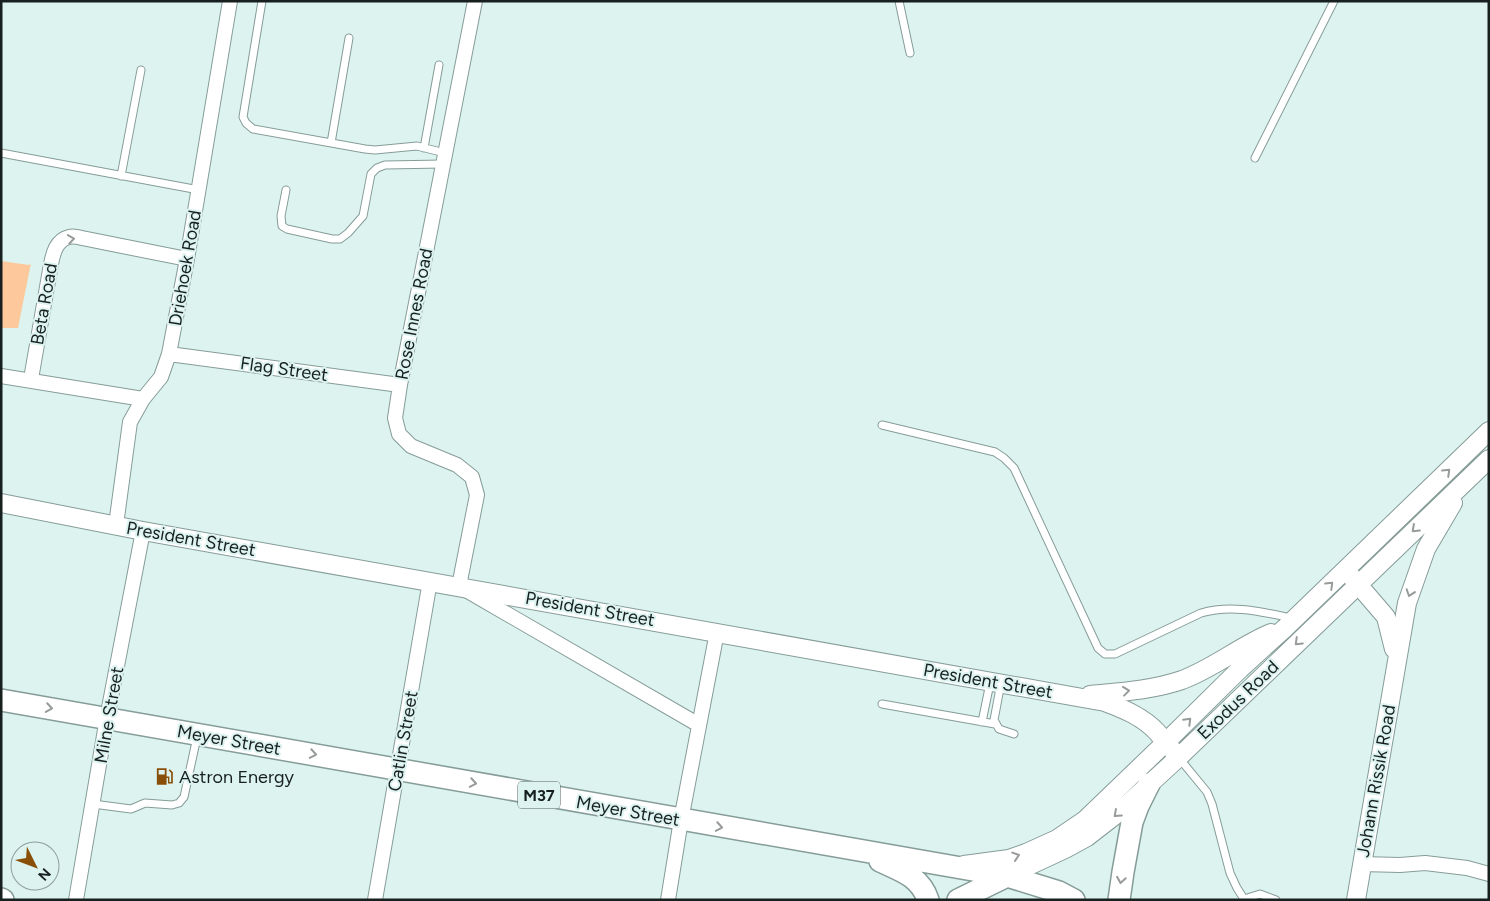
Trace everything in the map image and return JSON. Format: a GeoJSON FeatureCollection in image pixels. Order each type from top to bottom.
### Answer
{"type":"FeatureCollection","features":[{"type":"Feature","properties":{"kind":"main road","name":"Meyer Street"},"geometry":{"type":"LineString","coordinates":[[1,700],[1007,876],[1059,892],[1074,900]]}},
{"type":"Feature","properties":{"kind":"main road"},"geometry":{"type":"LineString","coordinates":[[1119,900],[1132,822],[1149,784]]}},
{"type":"Feature","properties":{"kind":"main road"},"geometry":{"type":"LineString","coordinates":[[852,848],[902,870],[925,890],[928,900]]}},
{"type":"Feature","properties":{"kind":"main road","name":"Exodus Road"},"geometry":{"type":"LineString","coordinates":[[958,900],[1007,876]]}},
{"type":"Feature","properties":{"kind":"street","name":"Driehoek Road"},"geometry":{"type":"LineString","coordinates":[[116,525],[130,422],[143,399],[161,377],[169,354],[188,259],[230,1]]}},
{"type":"Feature","properties":{"kind":"street","name":"Rose Innes Road"},"geometry":{"type":"LineString","coordinates":[[459,586],[477,495],[472,477],[457,465],[411,446],[399,434],[395,418],[475,1]]}},
{"type":"Feature","properties":{"kind":"street","name":"Beta Road"},"geometry":{"type":"LineString","coordinates":[[31,380],[50,264],[54,249],[62,241],[69,237],[82,238],[188,259]]}},
{"type":"Feature","properties":{"kind":"street","name":"Flag Street"},"geometry":{"type":"LineString","coordinates":[[169,354],[400,385]]}},
{"type":"Feature","properties":{"kind":"street"},"geometry":{"type":"LineString","coordinates":[[1,376],[143,399]]}},
{"type":"Feature","properties":{"kind":"street","name":"Exodus Road"},"geometry":{"type":"LineString","coordinates":[[951,866],[1009,859],[1057,839],[1084,820],[1489,431]]}},
{"type":"Feature","properties":{"kind":"street","name":"Exodus Road"},"geometry":{"type":"LineString","coordinates":[[1007,876],[1088,837],[1111,819],[1179,757],[1358,583],[1489,460]]}},
{"type":"Feature","properties":{"kind":"street","name":"Johann Rissik Road"},"geometry":{"type":"LineString","coordinates":[[1356,900],[1407,603],[1426,549],[1442,520],[1474,473]]}},
{"type":"Feature","properties":{"kind":"street","name":"President Street"},"geometry":{"type":"LineString","coordinates":[[1,503],[143,531],[1105,702],[1128,711],[1152,728],[1179,757]]}},
{"type":"Feature","properties":{"kind":"street","name":"Milne Street"},"geometry":{"type":"LineString","coordinates":[[76,900],[107,718],[143,531]]}},
{"type":"Feature","properties":{"kind":"street","name":"Johann Rissik Road"},"geometry":{"type":"LineString","coordinates":[[1346,570],[1386,617],[1396,662]]}},
{"type":"Feature","properties":{"kind":"street","name":"Catlin Street"},"geometry":{"type":"LineString","coordinates":[[375,900],[430,582]]}},
{"type":"Feature","properties":{"kind":"street"},"geometry":{"type":"LineString","coordinates":[[459,586],[698,725]]}},
{"type":"Feature","properties":{"kind":"street"},"geometry":{"type":"LineString","coordinates":[[1077,696],[1150,688],[1182,680],[1290,623]]}},
{"type":"Feature","properties":{"kind":"street"},"geometry":{"type":"LineString","coordinates":[[668,900],[698,725],[718,632]]}},
{"type":"Feature","properties":{"kind":"street"},"geometry":{"type":"LineString","coordinates":[[1361,864],[1400,865],[1425,863],[1467,868],[1489,874]]}},
{"type":"Feature","properties":{"kind":"lane"},"geometry":{"type":"LineString","coordinates":[[262,1],[243,117],[246,123],[253,129],[375,150],[417,146],[444,159]]}},
{"type":"Feature","properties":{"kind":"lane"},"geometry":{"type":"LineString","coordinates":[[899,1],[910,53]]}},
{"type":"Feature","properties":{"kind":"lane"},"geometry":{"type":"LineString","coordinates":[[1255,158],[1334,1]]}},
{"type":"Feature","properties":{"kind":"lane"},"geometry":{"type":"LineString","coordinates":[[331,143],[349,38]]}},
{"type":"Feature","properties":{"kind":"lane"},"geometry":{"type":"LineString","coordinates":[[424,148],[439,65]]}},
{"type":"Feature","properties":{"kind":"lane"},"geometry":{"type":"LineString","coordinates":[[121,176],[141,70]]}},
{"type":"Feature","properties":{"kind":"lane"},"geometry":{"type":"LineString","coordinates":[[1,153],[199,190]]}},
{"type":"Feature","properties":{"kind":"lane"},"geometry":{"type":"LineString","coordinates":[[286,190],[281,216],[282,226],[287,230],[332,239],[340,238],[348,233],[364,216],[371,174],[377,168],[384,165],[444,159]]}},
{"type":"Feature","properties":{"kind":"lane"},"geometry":{"type":"LineString","coordinates":[[882,425],[994,452],[1004,458],[1014,468],[1098,648],[1105,654],[1115,654],[1201,613],[1212,610],[1226,608],[1242,609],[1290,623]]}},
{"type":"Feature","properties":{"kind":"lane"},"geometry":{"type":"LineString","coordinates":[[982,722],[996,682]]}},
{"type":"Feature","properties":{"kind":"lane"},"geometry":{"type":"LineString","coordinates":[[996,682],[994,720],[999,729],[1014,734]]}},
{"type":"Feature","properties":{"kind":"lane"},"geometry":{"type":"LineString","coordinates":[[882,704],[996,724]]}},
{"type":"Feature","properties":{"kind":"lane"},"geometry":{"type":"LineString","coordinates":[[93,804],[131,809],[145,803],[172,805],[179,803],[184,797],[198,734]]}},
{"type":"Feature","properties":{"kind":"lane"},"geometry":{"type":"LineString","coordinates":[[1179,757],[1207,792],[1212,804],[1230,873],[1244,900],[1260,894],[1276,900]]}},
{"type":"Feature","properties":{"kind":"shaded area"},"geometry":{"type":"Polygon","coordinates":[[[1,261],[29,265],[31,263],[18,328],[1,328],[1,261]]]}},
{"type":"Feature","properties":{"kind":"place","name":"Astron Energy"},"geometry":{"type":"Point","coordinates":[165,777]}}]}
